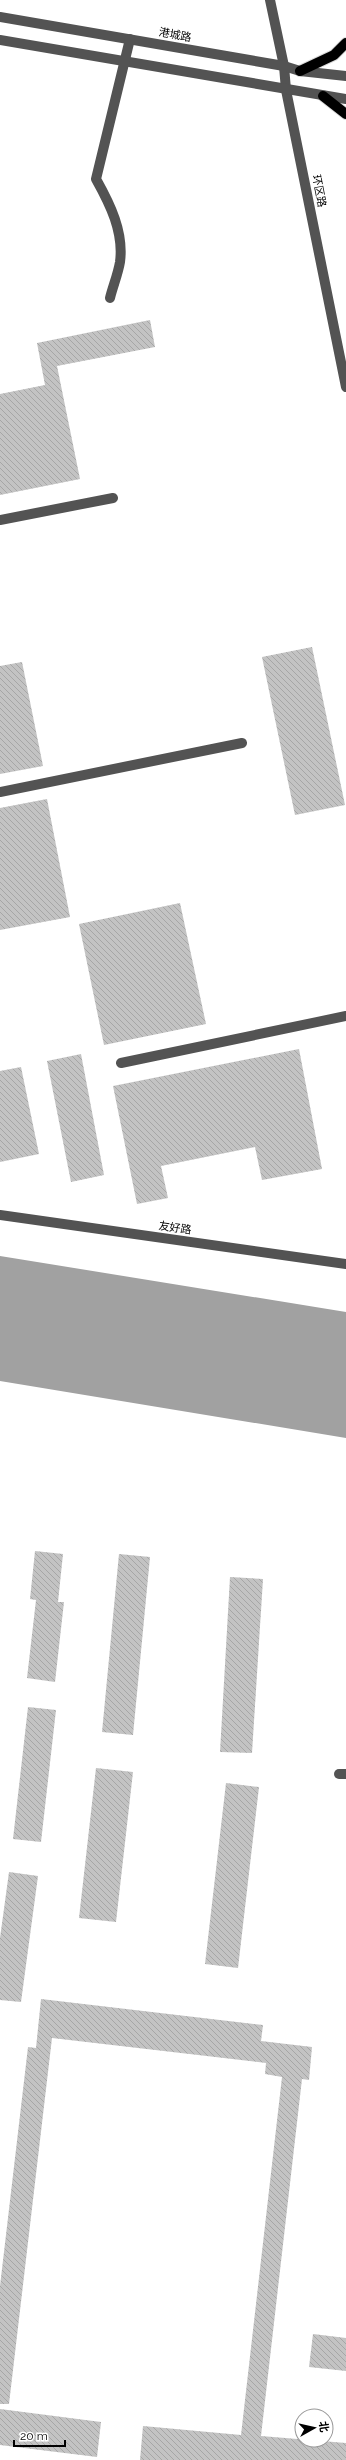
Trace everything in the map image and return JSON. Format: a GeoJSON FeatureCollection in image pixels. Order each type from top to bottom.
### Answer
{"type":"FeatureCollection","features":[{"type":"Feature","properties":{"kind":"main road"},"geometry":{"type":"LineString","coordinates":[[300,71],[334,55],[346,43]]}},
{"type":"Feature","properties":{"kind":"main road"},"geometry":{"type":"LineString","coordinates":[[323,96],[346,114]]}},
{"type":"Feature","properties":{"kind":"street","name":"环区路"},"geometry":{"type":"LineString","coordinates":[[270,0],[284,66],[286,90],[346,387]]}},
{"type":"Feature","properties":{"kind":"street","name":"港城路"},"geometry":{"type":"LineString","coordinates":[[0,17],[284,66],[300,71],[346,76]]}},
{"type":"Feature","properties":{"kind":"street"},"geometry":{"type":"LineString","coordinates":[[0,40],[286,90],[346,99]]}},
{"type":"Feature","properties":{"kind":"street"},"geometry":{"type":"LineString","coordinates":[[110,298],[120,261],[119,233],[111,205],[96,179],[130,40]]}},
{"type":"Feature","properties":{"kind":"street"},"geometry":{"type":"LineString","coordinates":[[0,520],[113,498]]}},
{"type":"Feature","properties":{"kind":"street"},"geometry":{"type":"LineString","coordinates":[[0,792],[242,743]]}},
{"type":"Feature","properties":{"kind":"street"},"geometry":{"type":"LineString","coordinates":[[120,1063],[346,1016]]}},
{"type":"Feature","properties":{"kind":"street","name":"友好路"},"geometry":{"type":"LineString","coordinates":[[0,1215],[346,1264]]}},
{"type":"Feature","properties":{"kind":"shaded area"},"geometry":{"type":"Polygon","coordinates":[[[0,1256],[346,1312],[346,1438],[0,1381],[0,1256]]]}},
{"type":"Feature","properties":{"kind":"building"},"geometry":{"type":"Polygon","coordinates":[[[150,320],[155,347],[57,366],[80,479],[0,495],[0,394],[45,385],[37,343],[150,320]]]}},
{"type":"Feature","properties":{"kind":"building"},"geometry":{"type":"Polygon","coordinates":[[[312,647],[345,805],[295,815],[262,657],[312,647]]]}},
{"type":"Feature","properties":{"kind":"building"},"geometry":{"type":"Polygon","coordinates":[[[22,662],[43,766],[0,774],[0,666],[22,662]]]}},
{"type":"Feature","properties":{"kind":"building"},"geometry":{"type":"Polygon","coordinates":[[[47,799],[70,917],[0,930],[0,808],[47,799]]]}},
{"type":"Feature","properties":{"kind":"building"},"geometry":{"type":"Polygon","coordinates":[[[180,903],[206,1024],[104,1045],[79,924],[180,903]]]}},
{"type":"Feature","properties":{"kind":"building"},"geometry":{"type":"Polygon","coordinates":[[[299,1049],[322,1169],[262,1180],[255,1147],[161,1166],[168,1198],[137,1204],[113,1086],[299,1049]]]}},
{"type":"Feature","properties":{"kind":"building"},"geometry":{"type":"Polygon","coordinates":[[[81,1054],[104,1175],[71,1182],[47,1061],[81,1054]]]}},
{"type":"Feature","properties":{"kind":"building"},"geometry":{"type":"Polygon","coordinates":[[[21,1067],[39,1154],[0,1162],[0,1071],[21,1067]]]}},
{"type":"Feature","properties":{"kind":"building"},"geometry":{"type":"Polygon","coordinates":[[[35,1551],[63,1554],[58,1602],[64,1602],[55,1682],[27,1678],[36,1600],[30,1599],[35,1551]]]}},
{"type":"Feature","properties":{"kind":"building"},"geometry":{"type":"Polygon","coordinates":[[[119,1554],[150,1557],[133,1735],[102,1732],[119,1554]]]}},
{"type":"Feature","properties":{"kind":"building"},"geometry":{"type":"Polygon","coordinates":[[[230,1577],[263,1579],[252,1753],[220,1752],[230,1577]]]}},
{"type":"Feature","properties":{"kind":"building"},"geometry":{"type":"Polygon","coordinates":[[[28,1707],[56,1710],[41,1842],[13,1839],[28,1707]]]}},
{"type":"Feature","properties":{"kind":"building"},"geometry":{"type":"Polygon","coordinates":[[[96,1768],[133,1772],[116,1922],[79,1918],[96,1768]]]}},
{"type":"Feature","properties":{"kind":"building"},"geometry":{"type":"Polygon","coordinates":[[[226,1783],[259,1787],[238,1968],[205,1964],[226,1783]]]}},
{"type":"Feature","properties":{"kind":"building"},"geometry":{"type":"Polygon","coordinates":[[[9,1872],[38,1876],[21,2002],[0,2000],[0,1938],[9,1872]]]}},
{"type":"Feature","properties":{"kind":"building"},"geometry":{"type":"Polygon","coordinates":[[[41,1999],[263,2025],[261,2041],[312,2047],[309,2080],[302,2079],[261,2436],[294,2439],[294,2448],[334,2448],[334,2442],[346,2443],[346,2460],[140,2460],[143,2426],[241,2435],[282,2077],[265,2074],[266,2063],[52,2038],[9,2404],[0,2404],[0,2286],[28,2047],[36,2048],[41,1999]]]}},
{"type":"Feature","properties":{"kind":"building"},"geometry":{"type":"Polygon","coordinates":[[[313,2334],[346,2338],[346,2371],[309,2367],[313,2334]]]}},
{"type":"Feature","properties":{"kind":"building"},"geometry":{"type":"Polygon","coordinates":[[[0,2409],[101,2422],[97,2457],[0,2445],[0,2409]]]}}]}
